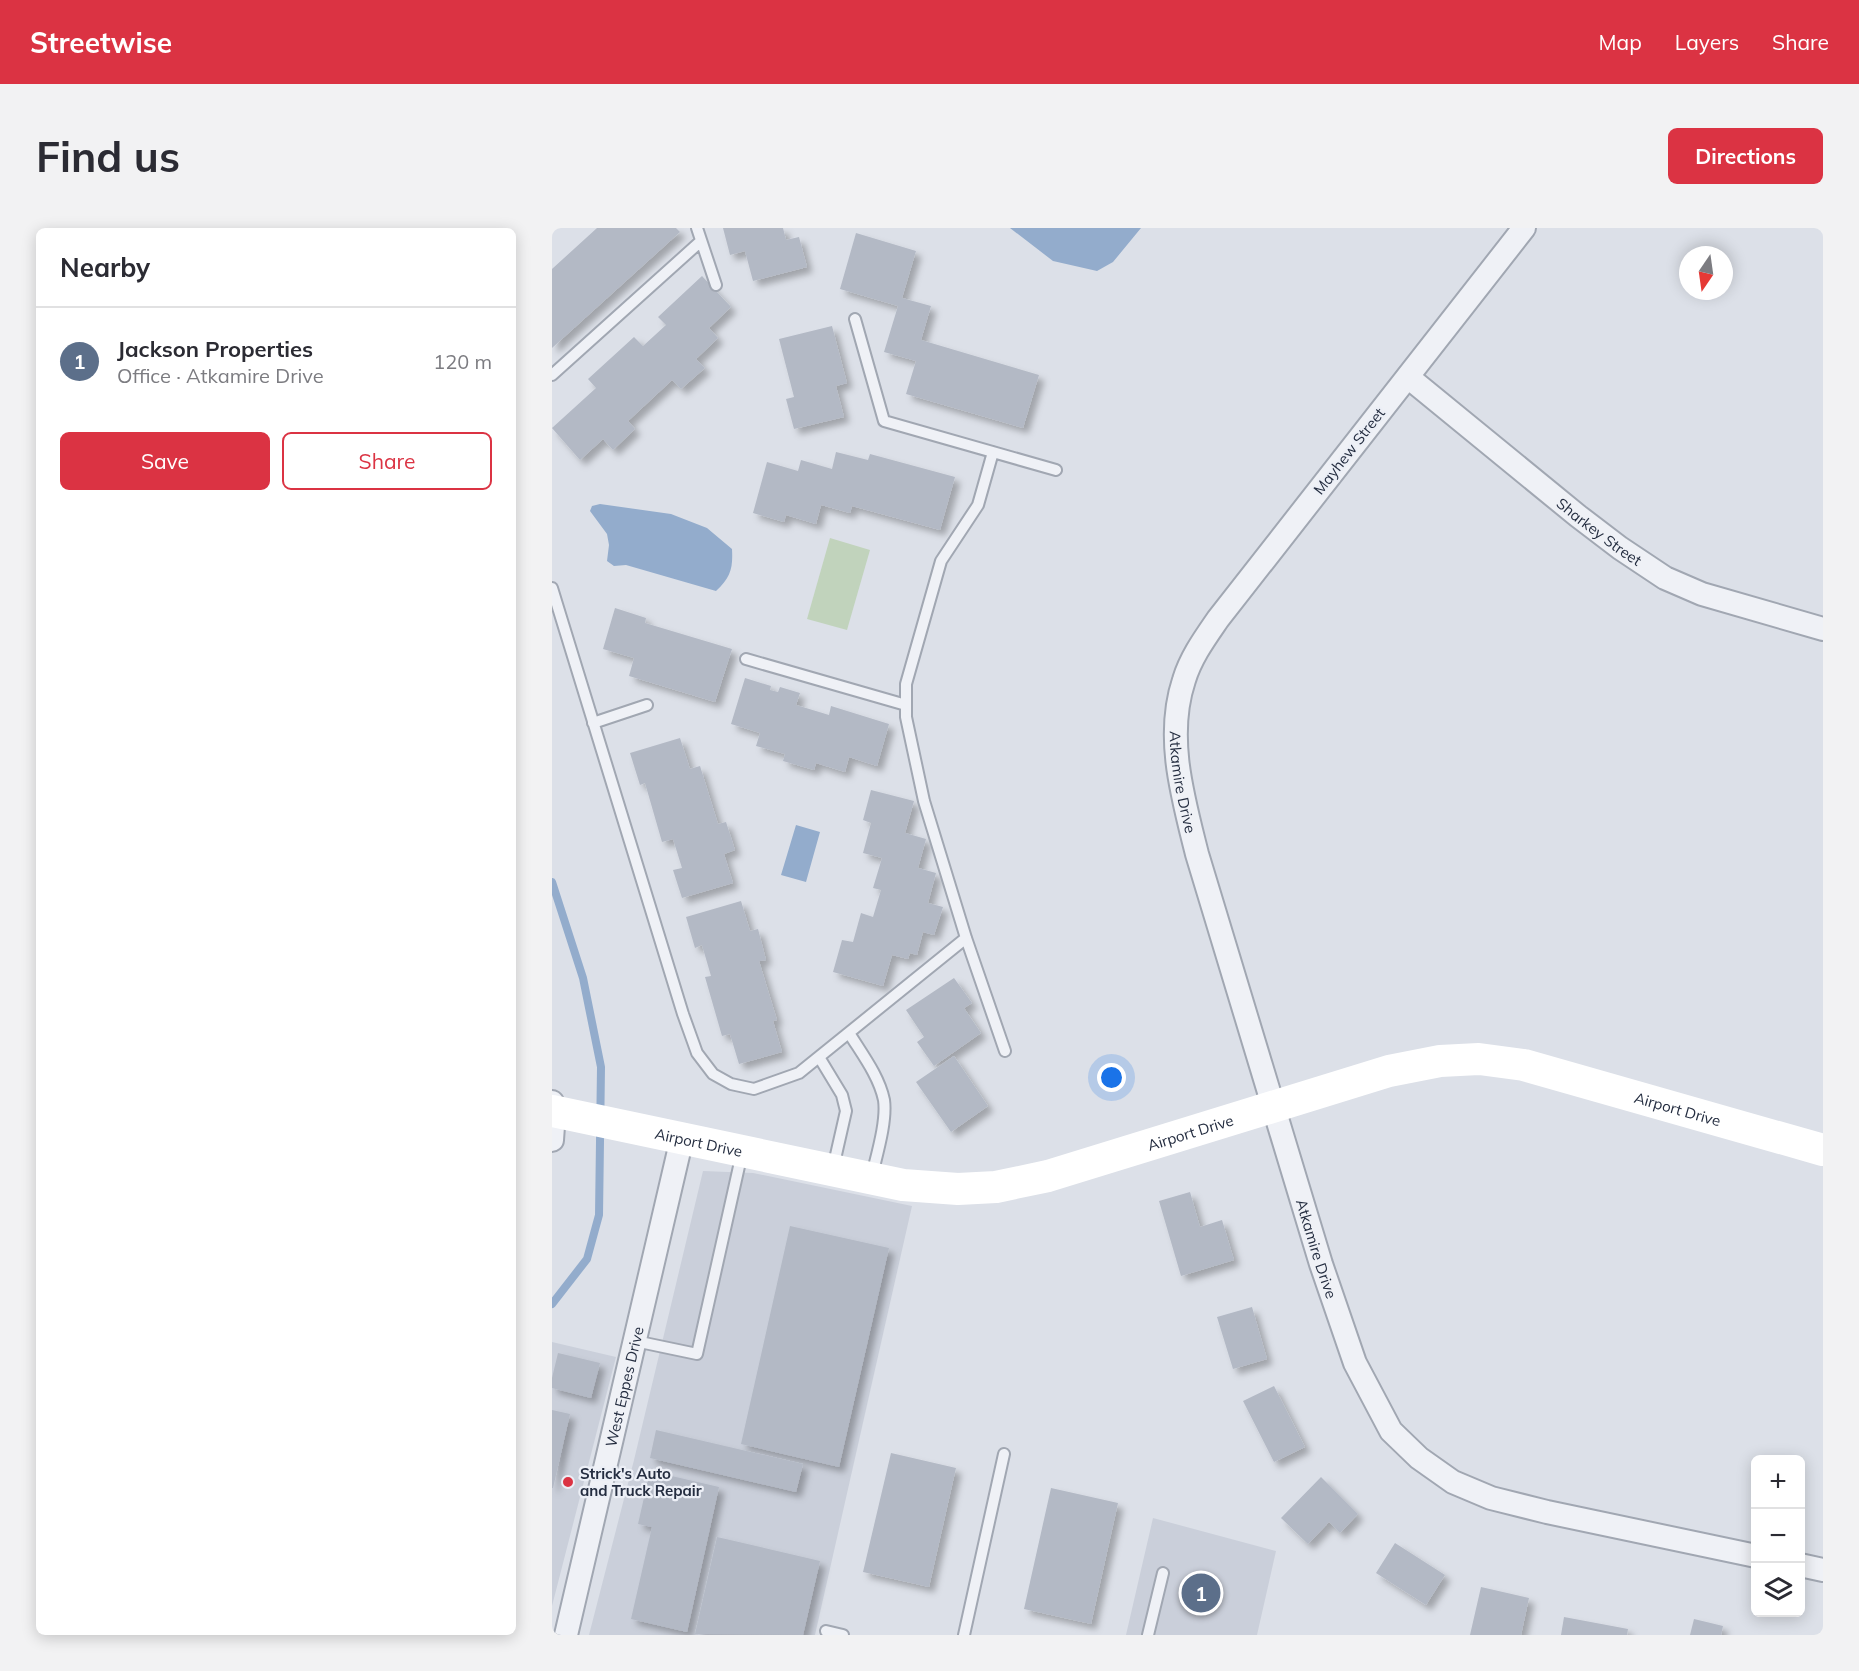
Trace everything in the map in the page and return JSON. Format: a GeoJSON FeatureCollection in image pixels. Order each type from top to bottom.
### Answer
{"type":"FeatureCollection","features":[{"type":"Feature","properties":{"kind":"street","name":"Mayhew Street"},"geometry":{"type":"LineString","coordinates":[[1184,680],[1196,652],[1218,619],[1524,228]]}},
{"type":"Feature","properties":{"kind":"street","name":"Sharkey Street"},"geometry":{"type":"LineString","coordinates":[[1408,376],[1578,516],[1665,578],[1702,594],[1823,629]]}},
{"type":"Feature","properties":{"kind":"street","name":"Atkamire Drive"},"geometry":{"type":"LineString","coordinates":[[1184,680],[1178,708],[1176,741],[1180,787],[1197,854],[1321,1264],[1355,1363],[1391,1431],[1419,1458],[1453,1482],[1491,1498],[1751,1555]]}},
{"type":"Feature","properties":{"kind":"street","name":"Airport Drive"},"geometry":{"type":"LineString","coordinates":[[558,1116],[630,1127],[903,1185],[958,1190],[996,1187],[1048,1176],[1389,1071],[1440,1061],[1479,1059],[1524,1065],[1823,1150]]}},
{"type":"Feature","properties":{"kind":"street","name":"West Eppes Drive"},"geometry":{"type":"LineString","coordinates":[[566,1635],[682,1138]]}},
{"type":"Feature","properties":{"kind":"street"},"geometry":{"type":"LineString","coordinates":[[1805,1566],[1823,1570]]}},
{"type":"Feature","properties":{"kind":"lane"},"geometry":{"type":"LineString","coordinates":[[697,228],[716,285]]}},
{"type":"Feature","properties":{"kind":"lane"},"geometry":{"type":"LineString","coordinates":[[552,375],[701,242]]}},
{"type":"Feature","properties":{"kind":"lane"},"geometry":{"type":"LineString","coordinates":[[855,318],[884,421],[1056,470]]}},
{"type":"Feature","properties":{"kind":"lane"},"geometry":{"type":"LineString","coordinates":[[993,452],[978,505],[941,561],[906,684],[906,717],[924,801],[966,938],[1005,1051]]}},
{"type":"Feature","properties":{"kind":"lane"},"geometry":{"type":"LineString","coordinates":[[552,588],[683,1014],[697,1053],[713,1074],[730,1084],[754,1089],[799,1073],[966,938]]}},
{"type":"Feature","properties":{"kind":"lane"},"geometry":{"type":"LineString","coordinates":[[746,659],[906,705]]}},
{"type":"Feature","properties":{"kind":"lane"},"geometry":{"type":"LineString","coordinates":[[593,723],[647,705]]}},
{"type":"Feature","properties":{"kind":"lane"},"geometry":{"type":"LineString","coordinates":[[849,1033],[875,1075],[884,1101],[883,1121],[872,1178]]}},
{"type":"Feature","properties":{"kind":"lane"},"geometry":{"type":"LineString","coordinates":[[819,1057],[842,1095],[846,1111],[832,1170]]}},
{"type":"Feature","properties":{"kind":"lane"},"geometry":{"type":"LineString","coordinates":[[635,1341],[697,1354],[742,1151]]}},
{"type":"Feature","properties":{"kind":"lane"},"geometry":{"type":"LineString","coordinates":[[964,1635],[1004,1454]]}},
{"type":"Feature","properties":{"kind":"lane"},"geometry":{"type":"LineString","coordinates":[[1148,1635],[1162,1573]]}},
{"type":"Feature","properties":{"kind":"lane"},"geometry":{"type":"LineString","coordinates":[[825,1631],[843,1635]]}},
{"type":"Feature","properties":{"kind":"shaded area"},"geometry":{"type":"Polygon","coordinates":[[[703,1171],[753,1173],[912,1206],[815,1635],[589,1635],[634,1460],[703,1171]]]}},
{"type":"Feature","properties":{"kind":"shaded area","name":"Strick's Auto and Truck Repair"},"geometry":{"type":"Polygon","coordinates":[[[552,1342],[616,1357],[552,1606],[552,1342]]]}},
{"type":"Feature","properties":{"kind":"shaded area"},"geometry":{"type":"Polygon","coordinates":[[[1153,1518],[1276,1551],[1257,1635],[1126,1635],[1153,1518]]]}},
{"type":"Feature","properties":{"kind":"green space"},"geometry":{"type":"Polygon","coordinates":[[[830,538],[870,550],[847,630],[807,619],[830,538]]]}},
{"type":"Feature","properties":{"kind":"water"},"geometry":{"type":"Polygon","coordinates":[[[1010,228],[1141,228],[1113,262],[1097,271],[1053,261],[1010,228]]]}},
{"type":"Feature","properties":{"kind":"water"},"geometry":{"type":"Polygon","coordinates":[[[600,504],[671,514],[707,528],[732,549],[732,562],[728,577],[716,591],[626,565],[614,566],[607,561],[609,545],[607,534],[590,511],[592,506],[600,504]]]}},
{"type":"Feature","properties":{"kind":"water"},"geometry":{"type":"Polygon","coordinates":[[[796,825],[820,832],[806,882],[781,875],[796,825]]]}},
{"type":"Feature","properties":{"kind":"building"},"geometry":{"type":"Polygon","coordinates":[[[597,228],[676,228],[680,232],[552,348],[552,269],[597,228]]]}},
{"type":"Feature","properties":{"kind":"building"},"geometry":{"type":"Polygon","coordinates":[[[723,228],[783,228],[786,240],[799,237],[807,267],[753,281],[745,251],[730,255],[723,228]]]}},
{"type":"Feature","properties":{"kind":"building"},"geometry":{"type":"Polygon","coordinates":[[[856,233],[916,251],[902,298],[931,306],[921,340],[1039,375],[1023,428],[906,394],[916,361],[884,352],[898,306],[840,289],[856,233]]]}},
{"type":"Feature","properties":{"kind":"building"},"geometry":{"type":"Polygon","coordinates":[[[702,276],[731,307],[709,328],[718,338],[696,359],[705,368],[681,389],[672,380],[628,421],[635,429],[613,450],[603,439],[580,460],[552,428],[596,388],[588,379],[634,337],[643,346],[666,325],[658,317],[702,276]]]}},
{"type":"Feature","properties":{"kind":"building"},"geometry":{"type":"Polygon","coordinates":[[[832,326],[847,383],[836,386],[844,417],[794,429],[786,399],[794,397],[779,339],[832,326]]]}},
{"type":"Feature","properties":{"kind":"building"},"geometry":{"type":"Polygon","coordinates":[[[836,452],[868,460],[870,454],[955,477],[940,530],[852,506],[850,513],[821,505],[816,524],[786,515],[784,522],[753,513],[767,462],[798,471],[801,460],[832,469],[836,452]]]}},
{"type":"Feature","properties":{"kind":"building"},"geometry":{"type":"Polygon","coordinates":[[[615,608],[646,618],[645,623],[732,649],[715,702],[629,676],[634,658],[603,649],[615,608]]]}},
{"type":"Feature","properties":{"kind":"building"},"geometry":{"type":"Polygon","coordinates":[[[745,678],[771,686],[770,690],[778,692],[780,687],[800,693],[796,705],[829,715],[831,706],[889,724],[877,766],[849,757],[845,772],[816,763],[814,770],[783,761],[785,754],[756,746],[760,733],[731,724],[745,678]]]}},
{"type":"Feature","properties":{"kind":"building"},"geometry":{"type":"Polygon","coordinates":[[[680,738],[690,769],[700,766],[718,824],[726,822],[735,850],[724,854],[733,883],[682,898],[673,870],[682,868],[673,839],[662,842],[645,783],[640,785],[630,753],[680,738]]]}},
{"type":"Feature","properties":{"kind":"building"},"geometry":{"type":"Polygon","coordinates":[[[871,790],[914,801],[905,833],[926,839],[918,868],[936,873],[928,903],[943,907],[934,935],[923,932],[917,955],[910,953],[908,959],[892,955],[883,986],[833,972],[842,940],[853,942],[861,913],[873,917],[881,890],[873,888],[882,858],[863,853],[871,823],[863,820],[871,790]]]}},
{"type":"Feature","properties":{"kind":"building"},"geometry":{"type":"Polygon","coordinates":[[[741,901],[750,931],[758,929],[766,960],[759,961],[777,1020],[773,1021],[782,1052],[739,1064],[730,1034],[722,1036],[705,977],[711,976],[702,945],[695,948],[686,917],[741,901]]]}},
{"type":"Feature","properties":{"kind":"building"},"geometry":{"type":"Polygon","coordinates":[[[954,978],[972,1003],[964,1008],[981,1033],[934,1066],[917,1042],[924,1037],[906,1010],[954,978]]]}},
{"type":"Feature","properties":{"kind":"building"},"geometry":{"type":"Polygon","coordinates":[[[954,1056],[988,1106],[951,1132],[916,1082],[954,1056]]]}},
{"type":"Feature","properties":{"kind":"building"},"geometry":{"type":"Polygon","coordinates":[[[1190,1192],[1200,1227],[1222,1220],[1234,1260],[1181,1276],[1159,1201],[1190,1192]]]}},
{"type":"Feature","properties":{"kind":"building"},"geometry":{"type":"Polygon","coordinates":[[[790,1226],[889,1248],[839,1467],[741,1444],[790,1226]]]}},
{"type":"Feature","properties":{"kind":"building"},"geometry":{"type":"Polygon","coordinates":[[[1252,1307],[1267,1359],[1233,1369],[1217,1317],[1252,1307]]]}},
{"type":"Feature","properties":{"kind":"building"},"geometry":{"type":"Polygon","coordinates":[[[558,1353],[600,1363],[591,1398],[552,1388],[558,1353]]]}},
{"type":"Feature","properties":{"kind":"building"},"geometry":{"type":"Polygon","coordinates":[[[1274,1386],[1305,1447],[1274,1462],[1243,1401],[1274,1386]]]}},
{"type":"Feature","properties":{"kind":"building"},"geometry":{"type":"Polygon","coordinates":[[[552,1410],[570,1414],[553,1488],[552,1488],[552,1410]]]}},
{"type":"Feature","properties":{"kind":"building"},"geometry":{"type":"Polygon","coordinates":[[[656,1430],[803,1464],[796,1492],[650,1458],[656,1430]]]}},
{"type":"Feature","properties":{"kind":"building"},"geometry":{"type":"Polygon","coordinates":[[[891,1453],[956,1468],[929,1587],[863,1572],[891,1453]]]}},
{"type":"Feature","properties":{"kind":"building"},"geometry":{"type":"Polygon","coordinates":[[[650,1471],[719,1487],[687,1632],[631,1619],[652,1527],[638,1524],[650,1471]]]}},
{"type":"Feature","properties":{"kind":"building"},"geometry":{"type":"Polygon","coordinates":[[[1321,1477],[1358,1514],[1340,1533],[1329,1522],[1308,1544],[1281,1518],[1321,1477]]]}},
{"type":"Feature","properties":{"kind":"building"},"geometry":{"type":"Polygon","coordinates":[[[1051,1488],[1118,1503],[1091,1624],[1024,1609],[1051,1488]]]}},
{"type":"Feature","properties":{"kind":"building"},"geometry":{"type":"Polygon","coordinates":[[[717,1537],[820,1561],[803,1635],[695,1634],[717,1537]]]}},
{"type":"Feature","properties":{"kind":"building"},"geometry":{"type":"Polygon","coordinates":[[[1395,1543],[1445,1575],[1426,1605],[1376,1573],[1395,1543]]]}},
{"type":"Feature","properties":{"kind":"building"},"geometry":{"type":"Polygon","coordinates":[[[1481,1587],[1529,1598],[1521,1635],[1470,1635],[1481,1587]]]}},
{"type":"Feature","properties":{"kind":"building"},"geometry":{"type":"Polygon","coordinates":[[[1564,1617],[1628,1629],[1627,1635],[1561,1635],[1564,1617]]]}},
{"type":"Feature","properties":{"kind":"building"},"geometry":{"type":"Polygon","coordinates":[[[1694,1619],[1723,1626],[1721,1635],[1690,1635],[1694,1619]]]}},
{"type":"Feature","properties":{"kind":"waterway"},"geometry":{"type":"LineString","coordinates":[[552,882],[583,978],[601,1067],[599,1215],[587,1259],[552,1304]]}},
{"type":"Feature","properties":{"kind":"place","name":"Strick's Auto and Truck Repair"},"geometry":{"type":"Point","coordinates":[568,1482]}},
{"type":"Feature","properties":{"kind":"place","name":"Jackson Properties"},"geometry":{"type":"Point","coordinates":[1201,1593]}}]}
